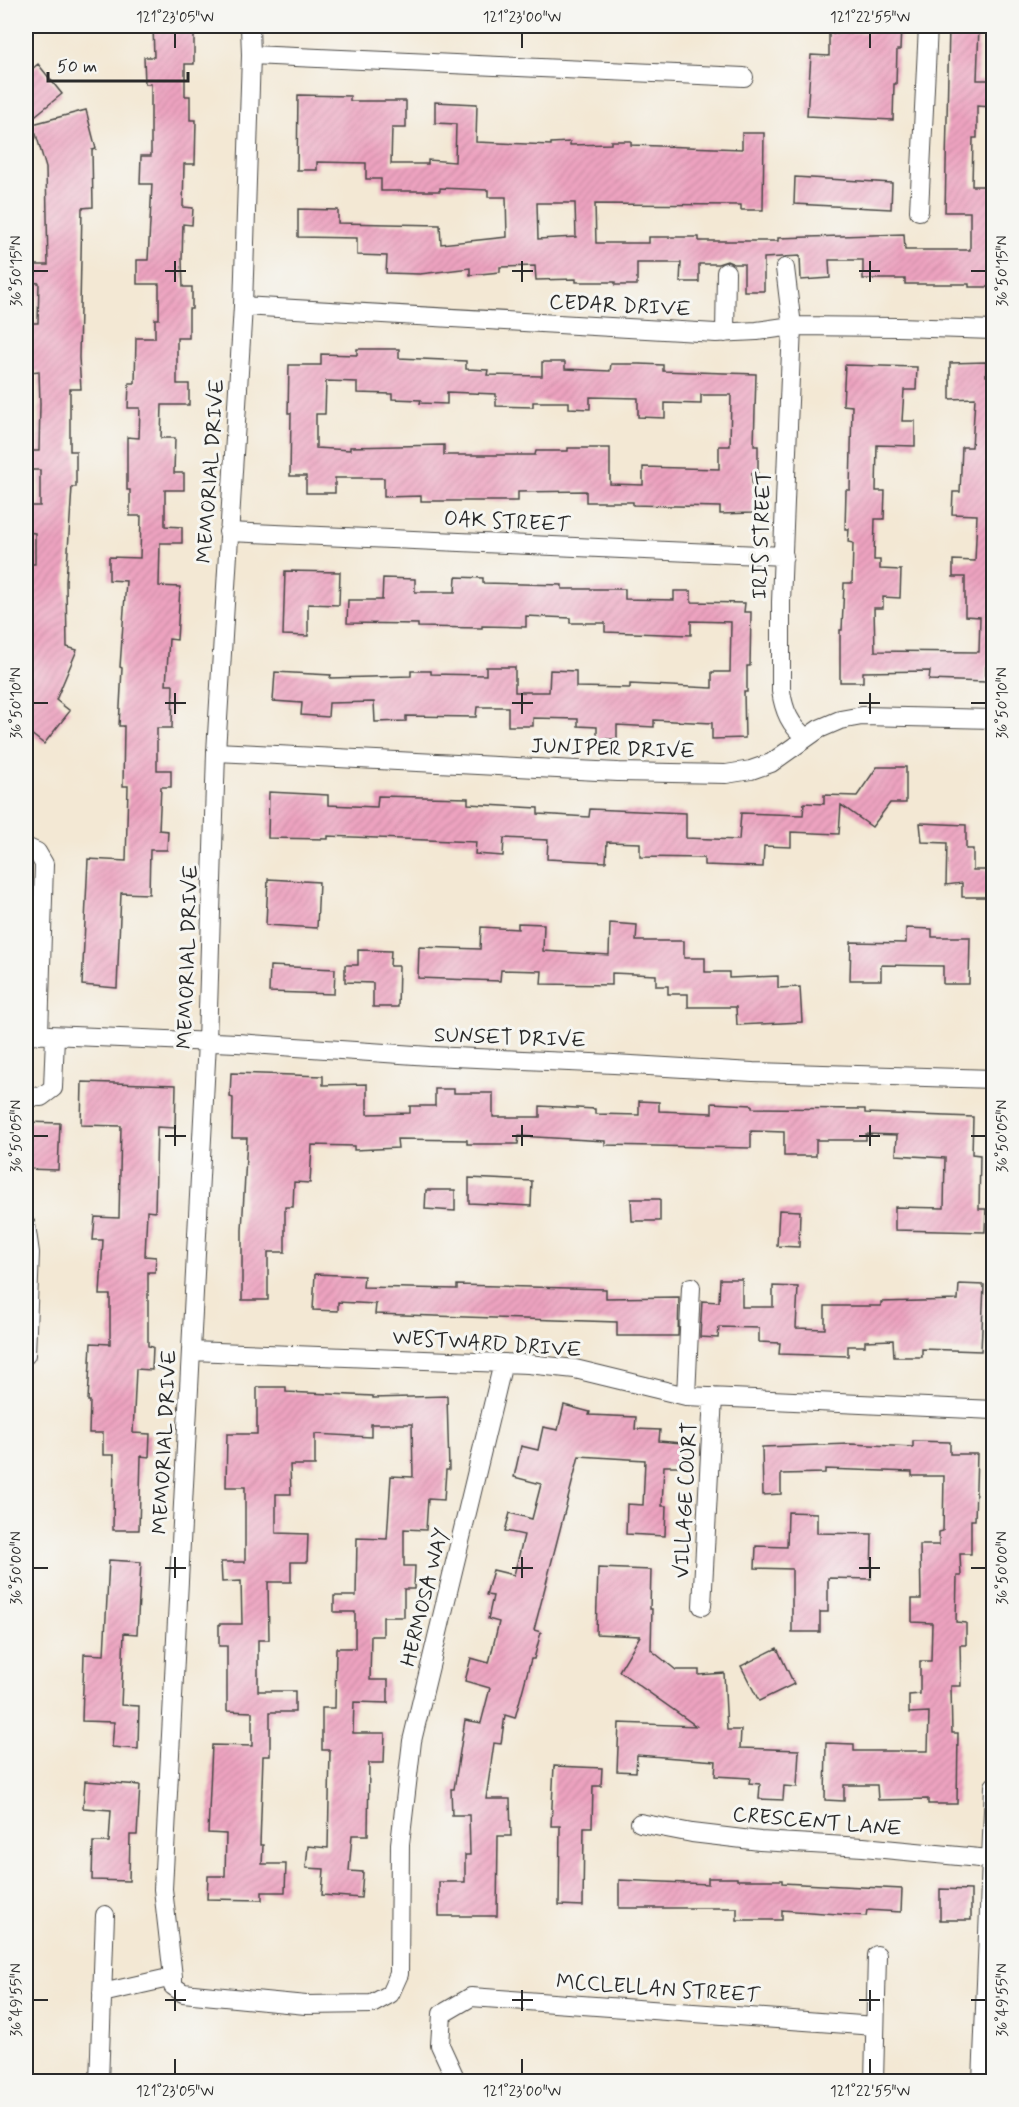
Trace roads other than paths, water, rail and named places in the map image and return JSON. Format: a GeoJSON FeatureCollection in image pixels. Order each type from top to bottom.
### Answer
{"type":"FeatureCollection","features":[{"type":"Feature","properties":{"kind":"street","name":"MEMORIAL DRIVE"},"geometry":{"type":"LineString","coordinates":[[173,1977],[163,1889],[207,1042],[216,752],[243,306],[250,26]]}},
{"type":"Feature","properties":{"kind":"street"},"geometry":{"type":"LineString","coordinates":[[919,211],[928,26]]}},
{"type":"Feature","properties":{"kind":"street"},"geometry":{"type":"LineString","coordinates":[[251,55],[744,77]]}},
{"type":"Feature","properties":{"kind":"street","name":"IRIS STREET"},"geometry":{"type":"LineString","coordinates":[[785,268],[792,326],[780,645],[781,691],[791,722],[806,738]]}},
{"type":"Feature","properties":{"kind":"street"},"geometry":{"type":"LineString","coordinates":[[725,333],[726,272]]}},
{"type":"Feature","properties":{"kind":"street","name":"CEDAR DRIVE"},"geometry":{"type":"LineString","coordinates":[[243,306],[725,333],[792,326],[993,330]]}},
{"type":"Feature","properties":{"kind":"street","name":"OAK STREET"},"geometry":{"type":"LineString","coordinates":[[228,532],[784,556]]}},
{"type":"Feature","properties":{"kind":"street","name":"JUNIPER DRIVE"},"geometry":{"type":"LineString","coordinates":[[216,752],[618,772],[726,774],[751,770],[771,763],[819,729],[840,720],[862,716],[993,719]]}},
{"type":"Feature","properties":{"kind":"street"},"geometry":{"type":"LineString","coordinates":[[26,847],[37,852],[44,864],[40,1035],[53,1088],[41,1097],[26,1096]]}},
{"type":"Feature","properties":{"kind":"street","name":"SUNSET DRIVE"},"geometry":{"type":"LineString","coordinates":[[40,1035],[753,1072],[993,1079]]}},
{"type":"Feature","properties":{"kind":"street"},"geometry":{"type":"LineString","coordinates":[[26,1225],[30,1253],[26,1355]]}},
{"type":"Feature","properties":{"kind":"street","name":"VILLAGE COURT"},"geometry":{"type":"LineString","coordinates":[[686,1396],[691,1287]]}},
{"type":"Feature","properties":{"kind":"street","name":"WESTWARD DRIVE"},"geometry":{"type":"LineString","coordinates":[[191,1351],[575,1369],[686,1396],[993,1410]]}},
{"type":"Feature","properties":{"kind":"street","name":"HERMOSA WAY"},"geometry":{"type":"LineString","coordinates":[[173,1977],[173,1986],[183,1993],[306,2005],[372,2004],[390,1994],[399,1974],[400,1844],[412,1741],[503,1364]]}},
{"type":"Feature","properties":{"kind":"street","name":"VILLAGE COURT"},"geometry":{"type":"LineString","coordinates":[[702,1606],[713,1397]]}},
{"type":"Feature","properties":{"kind":"street"},"geometry":{"type":"LineString","coordinates":[[982,2082],[993,1786]]}},
{"type":"Feature","properties":{"kind":"street","name":"CRESCENT LANE"},"geometry":{"type":"LineString","coordinates":[[640,1823],[692,1833],[760,1841],[863,1847],[990,1859]]}},
{"type":"Feature","properties":{"kind":"street"},"geometry":{"type":"LineString","coordinates":[[99,2082],[105,1915]]}},
{"type":"Feature","properties":{"kind":"street"},"geometry":{"type":"LineString","coordinates":[[874,2082],[877,1955]]}},
{"type":"Feature","properties":{"kind":"street"},"geometry":{"type":"LineString","coordinates":[[102,1993],[173,1977]]}},
{"type":"Feature","properties":{"kind":"street","name":"MCCLELLAN STREET"},"geometry":{"type":"LineString","coordinates":[[457,2082],[440,2045],[442,2014],[471,1997],[875,2026]]}}]}
